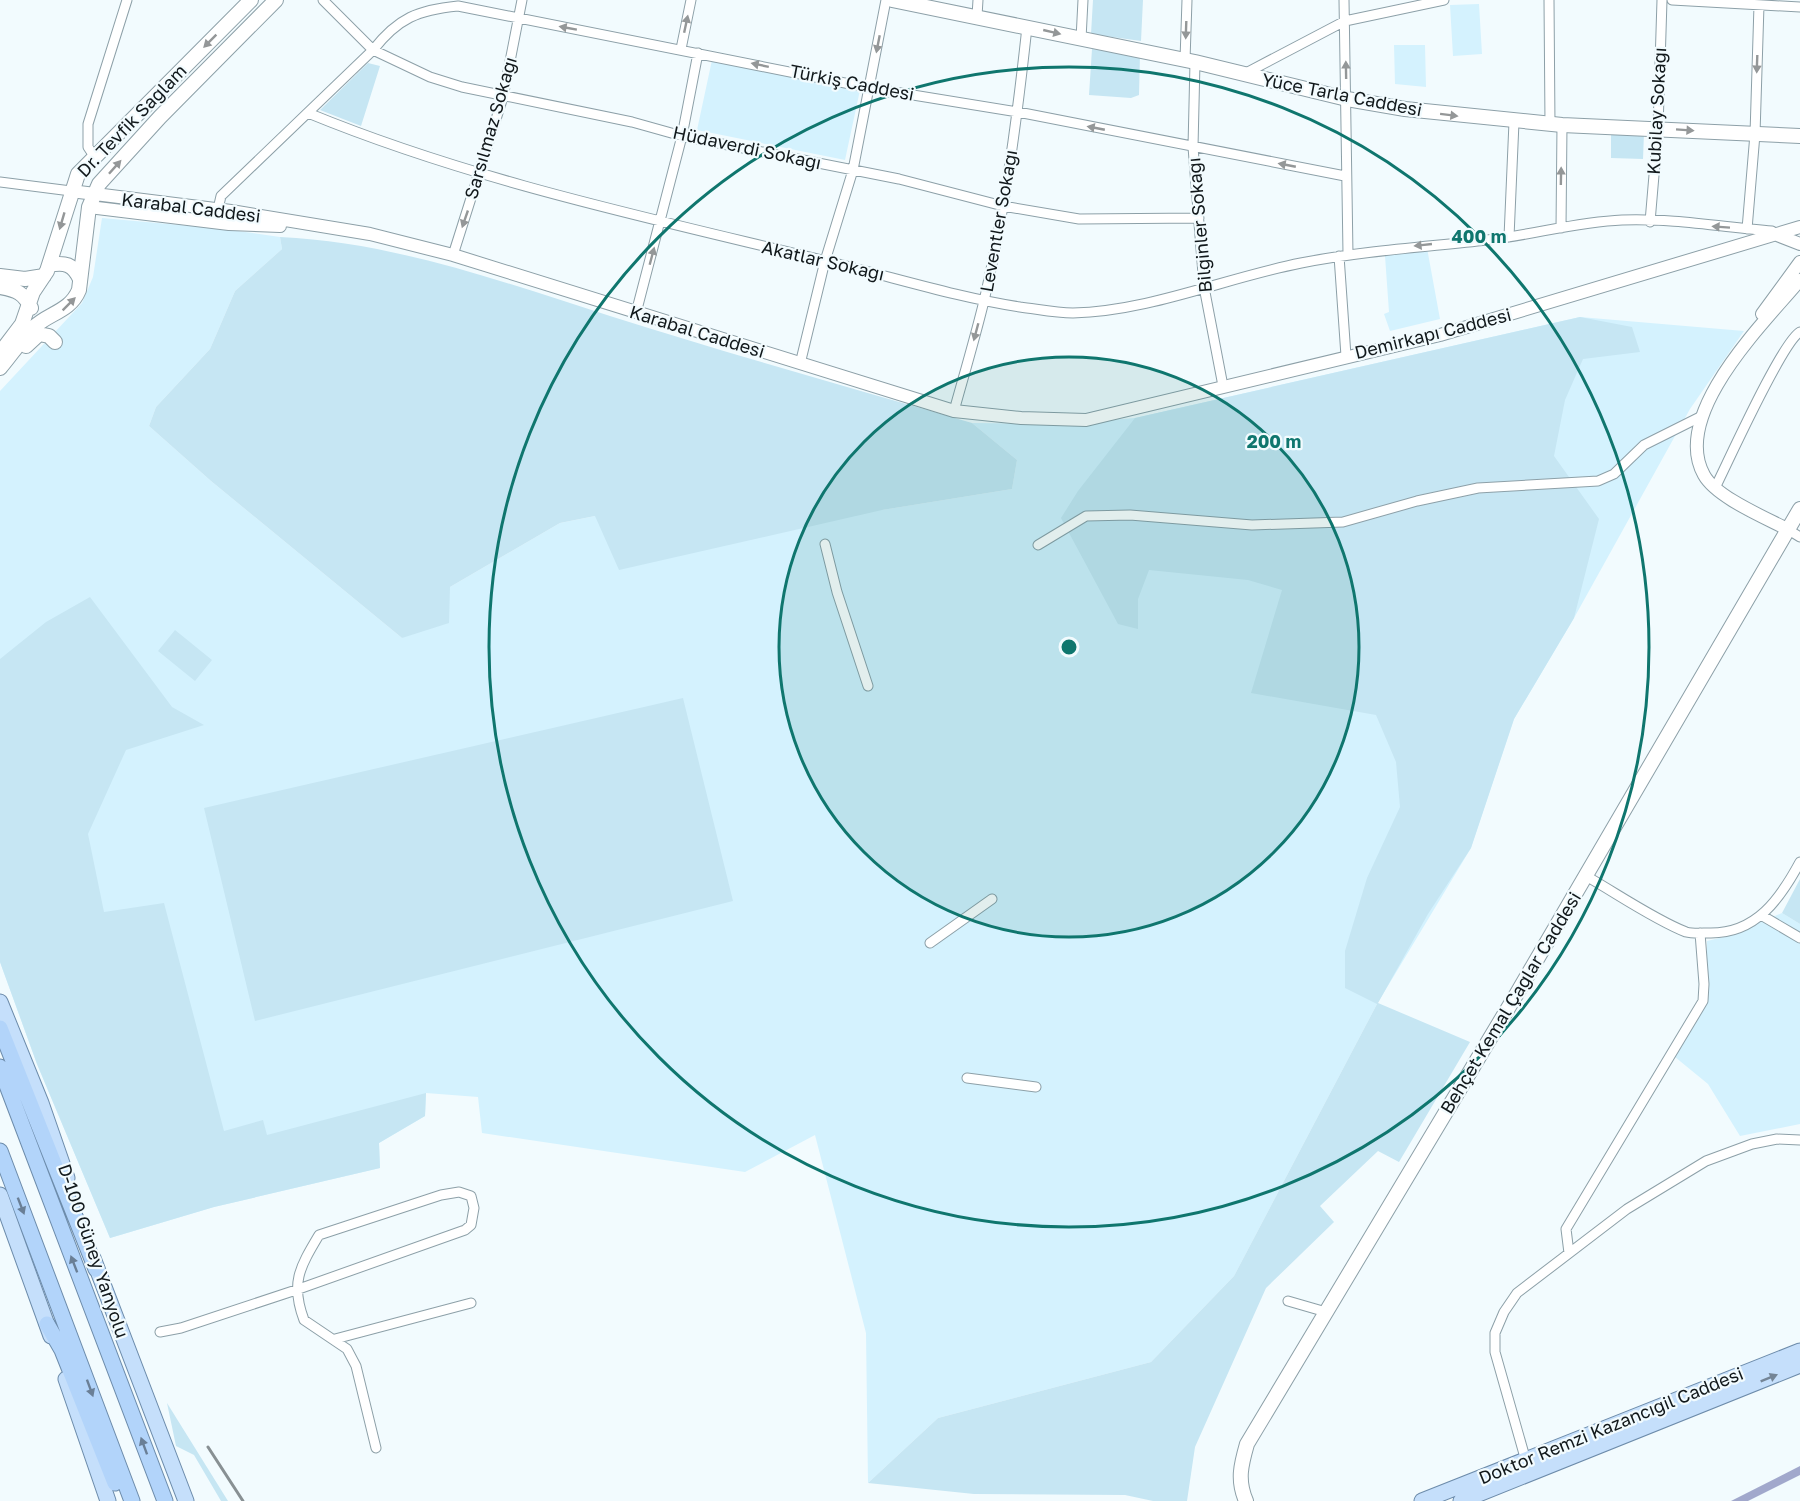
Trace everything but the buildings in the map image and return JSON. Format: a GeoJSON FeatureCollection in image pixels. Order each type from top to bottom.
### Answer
{"type":"FeatureCollection","features":[{"type":"Feature","properties":{"kind":"highway"},"geometry":{"type":"LineString","coordinates":[[0,1028],[96,1269]]}},
{"type":"Feature","properties":{"kind":"highway"},"geometry":{"type":"LineString","coordinates":[[0,1067],[165,1501]]}},
{"type":"Feature","properties":{"kind":"highway"},"geometry":{"type":"LineString","coordinates":[[0,1151],[132,1501]]}},
{"type":"Feature","properties":{"kind":"highway"},"geometry":{"type":"LineString","coordinates":[[47,1324],[62,1350],[123,1501]]}},
{"type":"Feature","properties":{"kind":"main road","name":"Dr. Tevfik Sağlam"},"geometry":{"type":"LineString","coordinates":[[47,270],[78,174],[251,0]]}},
{"type":"Feature","properties":{"kind":"main road"},"geometry":{"type":"LineString","coordinates":[[0,368],[33,328],[45,318],[61,312],[75,298],[80,279],[91,201],[99,184],[265,6],[276,0]]}},
{"type":"Feature","properties":{"kind":"main road","name":"Yüce Tarla Caddesi"},"geometry":{"type":"LineString","coordinates":[[892,0],[1190,61],[1347,99],[1514,122],[1800,135]]}},
{"type":"Feature","properties":{"kind":"main road"},"geometry":{"type":"LineString","coordinates":[[0,276],[25,279],[66,263],[75,269],[80,279]]}},
{"type":"Feature","properties":{"kind":"main road"},"geometry":{"type":"LineString","coordinates":[[0,353],[22,324],[33,292],[47,270]]}},
{"type":"Feature","properties":{"kind":"main road"},"geometry":{"type":"LineString","coordinates":[[0,287],[19,292],[27,297],[34,312],[45,318]]}},
{"type":"Feature","properties":{"kind":"main road"},"geometry":{"type":"LineString","coordinates":[[0,368],[11,363],[39,334],[49,336],[55,342]]}},
{"type":"Feature","properties":{"kind":"main road","name":"Behçet Kemal Çağlar Caddesi"},"geometry":{"type":"LineString","coordinates":[[1246,1501],[1240,1487],[1240,1468],[1247,1444],[1586,876],[1800,508]]}},
{"type":"Feature","properties":{"kind":"main road","name":"D-100 Güney Yanyolu"},"geometry":{"type":"LineString","coordinates":[[0,1002],[41,1103],[96,1269],[186,1501]]}},
{"type":"Feature","properties":{"kind":"main road"},"geometry":{"type":"LineString","coordinates":[[0,1195],[108,1501]]}},
{"type":"Feature","properties":{"kind":"main road","name":"Doktor Remzi Kazancıgil Caddesi"},"geometry":{"type":"LineString","coordinates":[[1422,1501],[1800,1351]]}},
{"type":"Feature","properties":{"kind":"main road","name":"Doktor Remzi Kazancıgil Caddesi"},"geometry":{"type":"LineString","coordinates":[[1461,1501],[1800,1365]]}},
{"type":"Feature","properties":{"kind":"street"},"geometry":{"type":"LineString","coordinates":[[94,156],[88,147],[88,124],[127,0]]}},
{"type":"Feature","properties":{"kind":"street","name":"Hüdaverdi Sokağı"},"geometry":{"type":"LineString","coordinates":[[322,0],[373,50],[430,77],[503,97],[632,122],[682,136],[853,170],[1003,206],[1079,219],[1199,219]]}},
{"type":"Feature","properties":{"kind":"street","name":"Sarsılmaz Sokağı"},"geometry":{"type":"LineString","coordinates":[[453,255],[503,97],[522,0]]}},
{"type":"Feature","properties":{"kind":"street"},"geometry":{"type":"LineString","coordinates":[[681,49],[691,0]]}},
{"type":"Feature","properties":{"kind":"street"},"geometry":{"type":"LineString","coordinates":[[800,364],[825,261],[853,170],[886,0]]}},
{"type":"Feature","properties":{"kind":"street"},"geometry":{"type":"LineString","coordinates":[[977,16],[978,0]]}},
{"type":"Feature","properties":{"kind":"street"},"geometry":{"type":"LineString","coordinates":[[1081,39],[1083,0]]}},
{"type":"Feature","properties":{"kind":"street","name":"Bilginler Sokağı"},"geometry":{"type":"LineString","coordinates":[[1187,0],[1193,147],[1204,287],[1223,386]]}},
{"type":"Feature","properties":{"kind":"street"},"geometry":{"type":"LineString","coordinates":[[1344,0],[1347,99],[1343,255],[1346,356]]}},
{"type":"Feature","properties":{"kind":"street"},"geometry":{"type":"LineString","coordinates":[[1244,74],[1345,21],[1416,2],[1444,0]]}},
{"type":"Feature","properties":{"kind":"street"},"geometry":{"type":"LineString","coordinates":[[1549,0],[1561,228]]}},
{"type":"Feature","properties":{"kind":"street","name":"Kubilay Sokağı"},"geometry":{"type":"LineString","coordinates":[[1650,222],[1658,128],[1662,0]]}},
{"type":"Feature","properties":{"kind":"street"},"geometry":{"type":"LineString","coordinates":[[1672,0],[1800,7]]}},
{"type":"Feature","properties":{"kind":"street"},"geometry":{"type":"LineString","coordinates":[[1747,229],[1755,134],[1759,5]]}},
{"type":"Feature","properties":{"kind":"street","name":"Türkiş Caddesi"},"geometry":{"type":"LineString","coordinates":[[218,209],[221,196],[373,50],[388,31],[409,16],[431,9],[458,6],[519,20],[681,49],[870,88],[1018,112],[1345,176]]}},
{"type":"Feature","properties":{"kind":"street","name":"Leventler Sokağı"},"geometry":{"type":"LineString","coordinates":[[954,411],[984,301],[1003,206],[1018,112],[1027,27]]}},
{"type":"Feature","properties":{"kind":"street"},"geometry":{"type":"LineString","coordinates":[[636,313],[682,136],[698,53]]}},
{"type":"Feature","properties":{"kind":"street","name":"Akatlar Sokağı"},"geometry":{"type":"LineString","coordinates":[[308,114],[374,141],[661,223],[984,301],[1070,313],[1120,307],[1266,270],[1343,255],[1509,237],[1623,220],[1772,231],[1778,235]]}},
{"type":"Feature","properties":{"kind":"street"},"geometry":{"type":"LineString","coordinates":[[1509,237],[1514,122]]}},
{"type":"Feature","properties":{"kind":"street"},"geometry":{"type":"LineString","coordinates":[[0,182],[71,191]]}},
{"type":"Feature","properties":{"kind":"street","name":"Karabal Caddesi"},"geometry":{"type":"LineString","coordinates":[[71,191],[91,201],[229,224],[311,226]]}},
{"type":"Feature","properties":{"kind":"street","name":"Karabal Caddesi"},"geometry":{"type":"LineString","coordinates":[[91,201],[218,209],[370,234],[453,255],[954,411],[1021,418],[1086,420]]}},
{"type":"Feature","properties":{"kind":"street","name":"Demirkapı Caddesi"},"geometry":{"type":"LineString","coordinates":[[1086,420],[1440,335],[1798,228]]}},
{"type":"Feature","properties":{"kind":"street"},"geometry":{"type":"LineString","coordinates":[[1778,235],[1800,244]]}},
{"type":"Feature","properties":{"kind":"street"},"geometry":{"type":"LineString","coordinates":[[1800,262],[1746,340],[1700,417],[1698,453],[1704,475],[1727,496],[1800,537]]}},
{"type":"Feature","properties":{"kind":"street"},"geometry":{"type":"LineString","coordinates":[[1746,340],[1800,280]]}},
{"type":"Feature","properties":{"kind":"street"},"geometry":{"type":"LineString","coordinates":[[1716,486],[1792,336],[1800,332]]}},
{"type":"Feature","properties":{"kind":"street"},"geometry":{"type":"LineString","coordinates":[[1038,545],[1086,516],[1130,515],[1252,525],[1343,522],[1418,501],[1478,488],[1598,481],[1614,474],[1644,445],[1700,417]]}},
{"type":"Feature","properties":{"kind":"street"},"geometry":{"type":"LineString","coordinates":[[825,544],[837,592],[868,686]]}},
{"type":"Feature","properties":{"kind":"street"},"geometry":{"type":"LineString","coordinates":[[1586,876],[1688,933],[1700,933],[1740,930],[1777,900],[1800,862]]}},
{"type":"Feature","properties":{"kind":"street"},"geometry":{"type":"LineString","coordinates":[[930,943],[992,899]]}},
{"type":"Feature","properties":{"kind":"street"},"geometry":{"type":"LineString","coordinates":[[1761,915],[1800,938]]}},
{"type":"Feature","properties":{"kind":"street"},"geometry":{"type":"LineString","coordinates":[[1569,1253],[1566,1229],[1703,1001],[1700,933]]}},
{"type":"Feature","properties":{"kind":"street"},"geometry":{"type":"LineString","coordinates":[[967,1078],[1036,1087]]}},
{"type":"Feature","properties":{"kind":"street"},"geometry":{"type":"LineString","coordinates":[[1526,1461],[1495,1352],[1495,1333],[1504,1312],[1517,1293],[1627,1209],[1706,1161],[1752,1144],[1777,1139],[1800,1140]]}},
{"type":"Feature","properties":{"kind":"street"},"geometry":{"type":"LineString","coordinates":[[160,1332],[181,1328],[296,1290],[465,1230],[471,1225],[474,1208],[471,1196],[459,1192],[441,1195],[319,1235],[302,1265],[296,1290],[304,1320],[320,1333],[335,1339],[347,1349],[356,1366],[376,1448]]}},
{"type":"Feature","properties":{"kind":"street"},"geometry":{"type":"LineString","coordinates":[[1288,1301],[1326,1312]]}},
{"type":"Feature","properties":{"kind":"street"},"geometry":{"type":"LineString","coordinates":[[335,1339],[471,1303]]}},
{"type":"Feature","properties":{"kind":"shaded area"},"geometry":{"type":"Polygon","coordinates":[[[1093,0],[1143,0],[1141,41],[1091,34],[1093,0]]]}},
{"type":"Feature","properties":{"kind":"shaded area"},"geometry":{"type":"Polygon","coordinates":[[[1479,4],[1482,54],[1453,56],[1450,5],[1479,4]]]}},
{"type":"Feature","properties":{"kind":"shaded area"},"geometry":{"type":"Polygon","coordinates":[[[1394,45],[1425,45],[1426,87],[1395,84],[1394,45]]]}},
{"type":"Feature","properties":{"kind":"shaded area"},"geometry":{"type":"Polygon","coordinates":[[[1092,49],[1140,55],[1139,95],[1131,98],[1089,95],[1092,49]]]}},
{"type":"Feature","properties":{"kind":"shaded area"},"geometry":{"type":"Polygon","coordinates":[[[712,60],[860,90],[845,160],[697,130],[712,60]]]}},
{"type":"Feature","properties":{"kind":"shaded area"},"geometry":{"type":"Polygon","coordinates":[[[368,63],[380,66],[361,126],[320,110],[368,63]]]}},
{"type":"Feature","properties":{"kind":"shaded area"},"geometry":{"type":"Polygon","coordinates":[[[1611,132],[1644,133],[1643,159],[1611,158],[1611,132]]]}},
{"type":"Feature","properties":{"kind":"shaded area"},"geometry":{"type":"Polygon","coordinates":[[[102,218],[224,229],[280,237],[282,249],[235,291],[210,349],[156,407],[149,426],[211,481],[402,638],[450,587],[560,523],[595,516],[882,510],[1012,489],[1017,460],[972,423],[1058,424],[1135,418],[1580,317],[1744,331],[1690,409],[1574,618],[1514,719],[1471,848],[1377,1004],[1234,1276],[1151,1362],[938,1418],[868,1483],[866,1333],[815,1135],[745,1172],[482,1133],[478,1097],[426,1093],[425,1116],[379,1143],[380,1168],[214,1207],[110,1238],[37,1064],[0,962],[0,391],[82,303],[93,277],[102,218]]]}},
{"type":"Feature","properties":{"kind":"shaded area"},"geometry":{"type":"Polygon","coordinates":[[[280,237],[322,240],[406,255],[488,277],[700,344],[972,423],[1017,460],[1012,489],[882,510],[619,570],[595,516],[560,523],[450,587],[449,623],[402,638],[211,481],[149,426],[156,407],[210,349],[235,291],[282,249],[280,237]]]}},
{"type":"Feature","properties":{"kind":"shaded area"},"geometry":{"type":"Polygon","coordinates":[[[1427,248],[1440,319],[1390,331],[1384,314],[1389,312],[1385,256],[1427,248]]]}},
{"type":"Feature","properties":{"kind":"shaded area"},"geometry":{"type":"Polygon","coordinates":[[[1580,317],[1632,327],[1640,352],[1583,359],[1565,400],[1554,456],[1599,519],[1574,618],[1514,719],[1471,848],[1428,914],[1378,1003],[1470,1042],[1399,1162],[1378,1151],[1320,1206],[1334,1222],[1266,1288],[1195,1447],[1187,1501],[1153,1501],[1125,1495],[974,1494],[868,1483],[938,1418],[1151,1362],[1234,1276],[1377,1004],[1345,988],[1345,951],[1367,878],[1400,807],[1396,762],[1376,715],[1251,693],[1282,590],[1248,580],[1149,570],[1138,599],[1138,629],[1118,624],[1061,518],[1078,491],[1135,418],[1580,317]]]}},
{"type":"Feature","properties":{"kind":"shaded area"},"geometry":{"type":"Polygon","coordinates":[[[90,597],[172,707],[204,725],[126,750],[88,834],[104,912],[164,903],[224,1131],[263,1120],[267,1135],[426,1093],[425,1116],[379,1143],[380,1168],[214,1207],[110,1238],[37,1064],[0,962],[0,659],[46,622],[90,597]]]}},
{"type":"Feature","properties":{"kind":"shaded area"},"geometry":{"type":"Polygon","coordinates":[[[175,630],[212,660],[195,681],[158,651],[175,630]]]}},
{"type":"Feature","properties":{"kind":"shaded area"},"geometry":{"type":"Polygon","coordinates":[[[683,698],[733,901],[255,1021],[204,808],[683,698]]]}},
{"type":"Feature","properties":{"kind":"shaded area"},"geometry":{"type":"Polygon","coordinates":[[[1800,879],[1800,924],[1782,913],[1800,879]]]}},
{"type":"Feature","properties":{"kind":"shaded area"},"geometry":{"type":"Polygon","coordinates":[[[1782,913],[1800,924],[1800,1124],[1740,1136],[1708,1084],[1675,1057],[1707,1004],[1707,941],[1728,936],[1782,913]]]}},
{"type":"Feature","properties":{"kind":"shaded area"},"geometry":{"type":"Polygon","coordinates":[[[167,1403],[228,1501],[221,1501],[194,1455],[176,1446],[167,1403]]]}},
{"type":"Feature","properties":{"kind":"shaded area"},"geometry":{"type":"Polygon","coordinates":[[[1800,1466],[1800,1475],[1748,1501],[1731,1501],[1800,1466]]]}},
{"type":"Feature","properties":{"kind":"railway"},"geometry":{"type":"LineString","coordinates":[[208,1447],[243,1501]]}}]}
